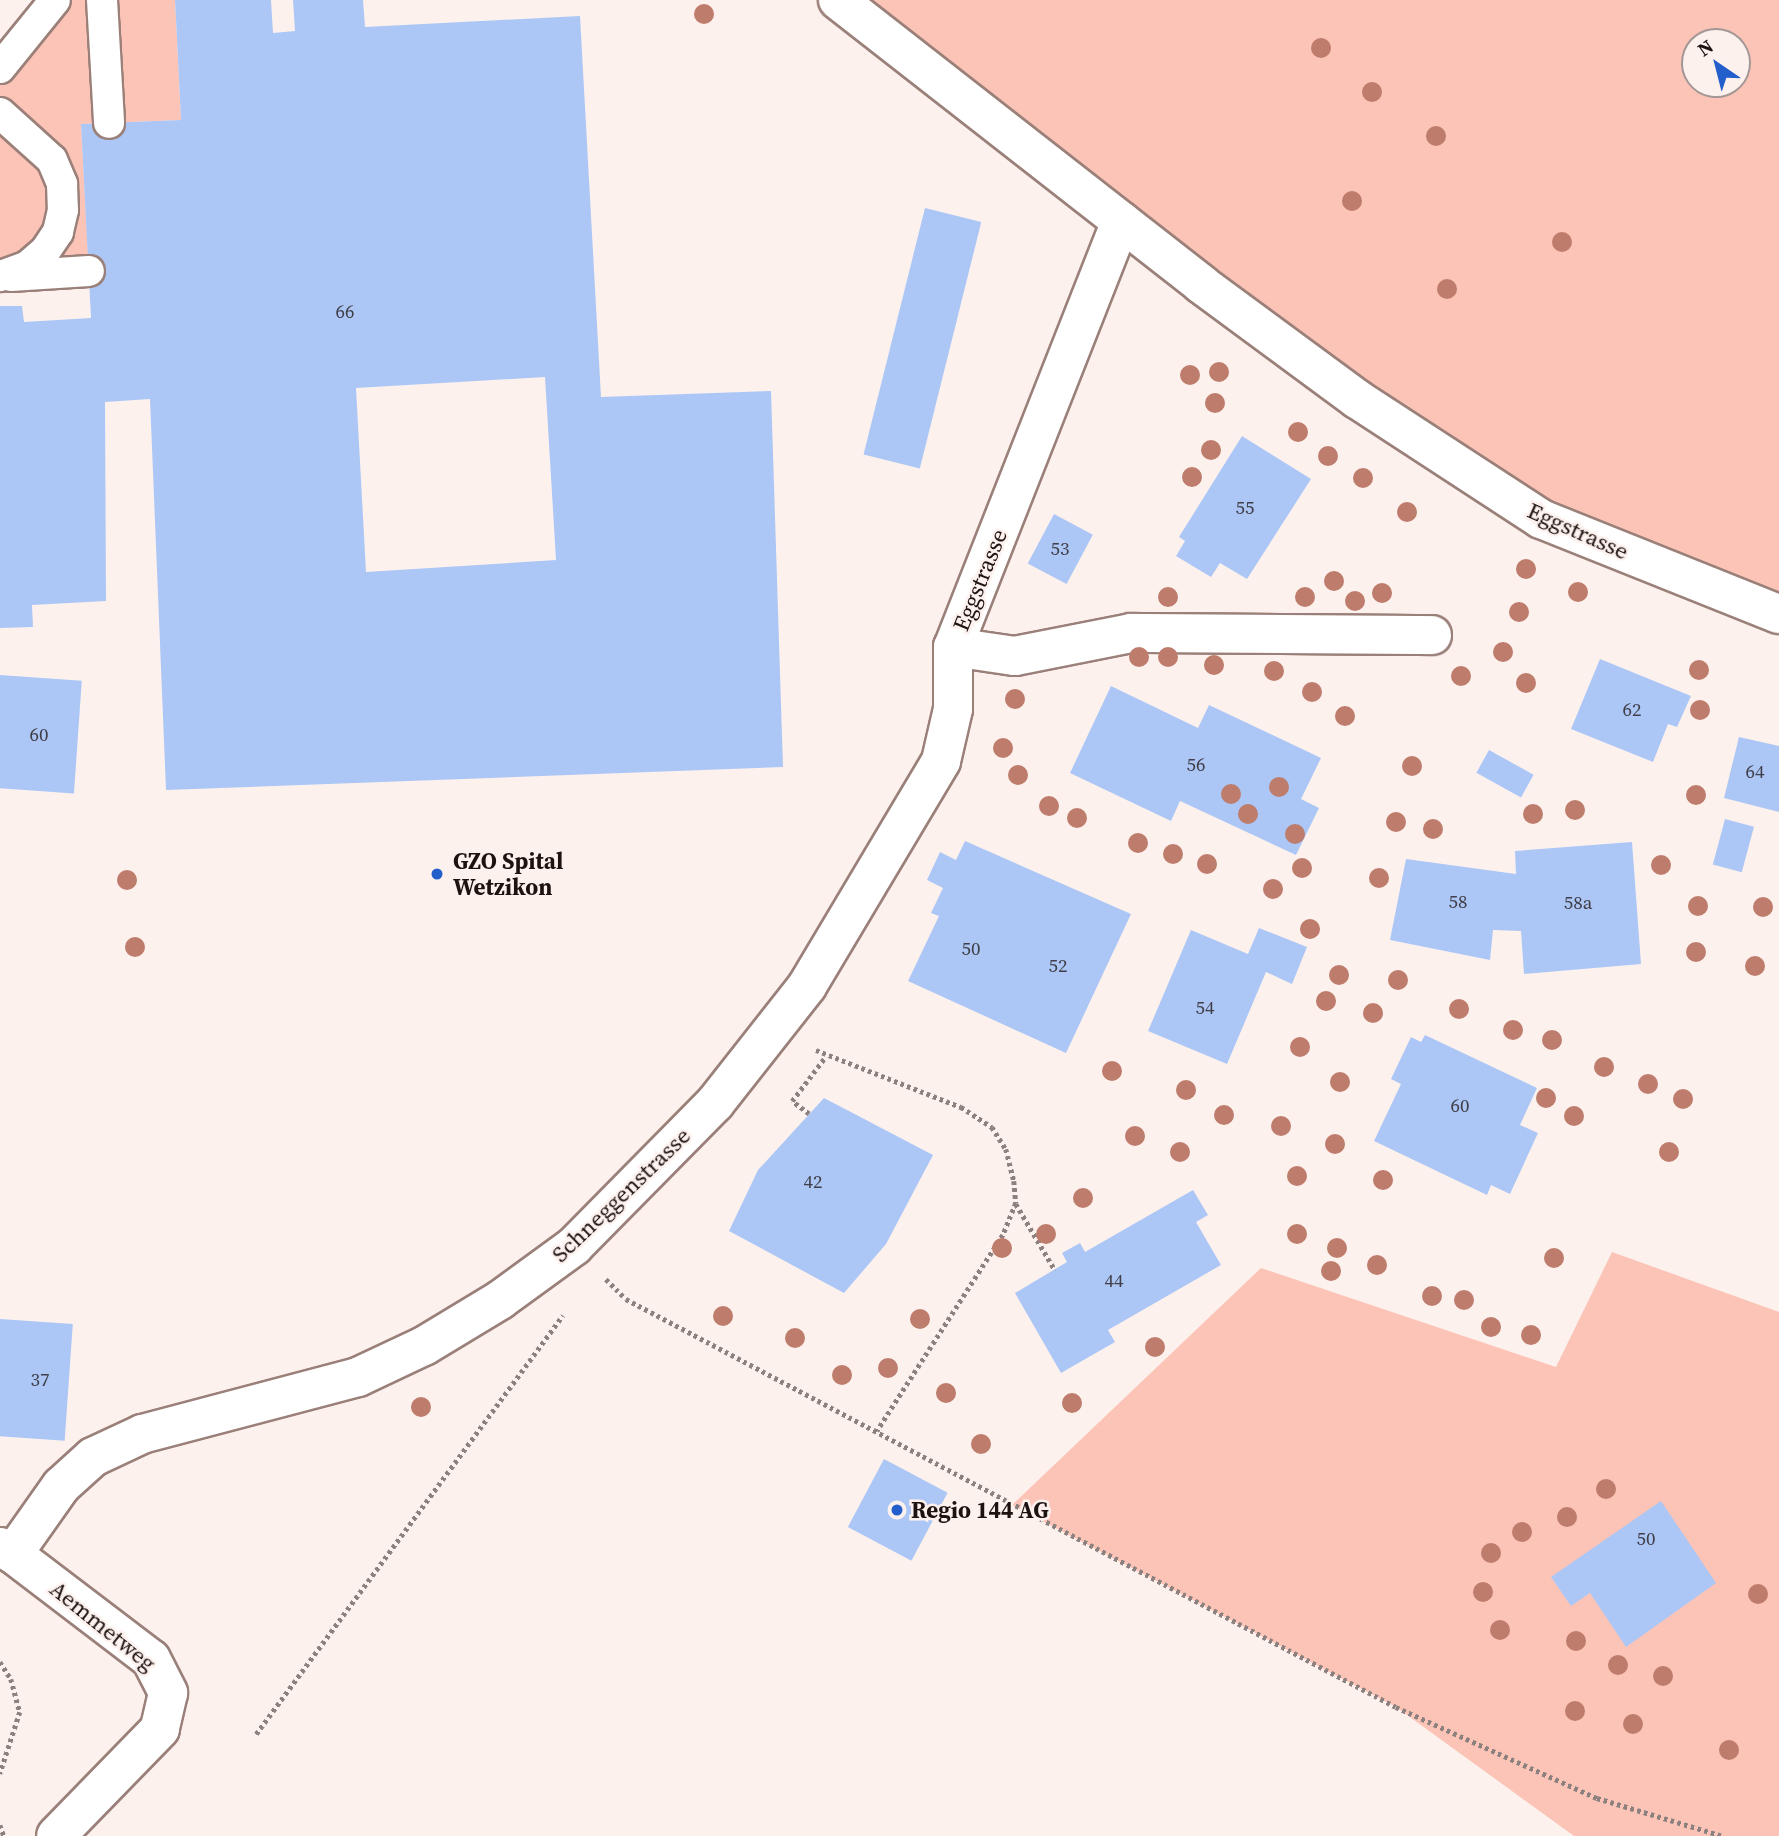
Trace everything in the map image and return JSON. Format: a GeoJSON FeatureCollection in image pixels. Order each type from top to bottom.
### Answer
{"type":"FeatureCollection","features":[{"type":"Feature","properties":{"kind":"street","name":"Eggstrasse"},"geometry":{"type":"LineString","coordinates":[[838,0],[1121,221],[1357,399],[1541,519],[1779,614]]}},
{"type":"Feature","properties":{"kind":"street","name":"Eggstrasse"},"geometry":{"type":"LineString","coordinates":[[1121,221],[953,647],[1015,656],[1132,633],[1432,635]]}},
{"type":"Feature","properties":{"kind":"street","name":"Schneggenstrasse"},"geometry":{"type":"LineString","coordinates":[[6,1551],[61,1486],[93,1457],[142,1434],[358,1377],[424,1346],[489,1307],[574,1246],[715,1103],[807,986],[941,761],[953,709],[953,647]]}},
{"type":"Feature","properties":{"kind":"street","name":"Aemmetweg"},"geometry":{"type":"LineString","coordinates":[[6,1551],[152,1659],[168,1693],[160,1729],[56,1836]]}},
{"type":"Feature","properties":{"kind":"lane"},"geometry":{"type":"LineString","coordinates":[[0,68],[55,0]]}},
{"type":"Feature","properties":{"kind":"lane"},"geometry":{"type":"LineString","coordinates":[[102,0],[108,123]]}},
{"type":"Feature","properties":{"kind":"lane"},"geometry":{"type":"LineString","coordinates":[[0,113],[52,160],[62,184],[63,210],[58,232],[45,251],[28,266],[0,276]]}},
{"type":"Feature","properties":{"kind":"lane"},"geometry":{"type":"LineString","coordinates":[[0,276],[89,271]]}},
{"type":"Feature","properties":{"kind":"path"},"geometry":{"type":"LineString","coordinates":[[775,1028],[826,1056],[961,1107],[992,1127],[1006,1149],[1016,1203],[1055,1270]]}},
{"type":"Feature","properties":{"kind":"path"},"geometry":{"type":"LineString","coordinates":[[809,1114],[792,1101],[826,1056]]}},
{"type":"Feature","properties":{"kind":"path"},"geometry":{"type":"LineString","coordinates":[[877,1431],[1003,1235],[1016,1203]]}},
{"type":"Feature","properties":{"kind":"path"},"geometry":{"type":"LineString","coordinates":[[574,1246],[626,1299],[1396,1707],[1597,1798],[1723,1836]]}},
{"type":"Feature","properties":{"kind":"path"},"geometry":{"type":"LineString","coordinates":[[256,1734],[572,1304]]}},
{"type":"Feature","properties":{"kind":"path"},"geometry":{"type":"LineString","coordinates":[[0,1662],[11,1679],[20,1712],[0,1774]]}},
{"type":"Feature","properties":{"kind":"path"},"geometry":{"type":"LineString","coordinates":[[0,1825],[4,1836]]}},
{"type":"Feature","properties":{"kind":"shaded area"},"geometry":{"type":"Polygon","coordinates":[[[55,0],[175,0],[181,120],[81,124],[89,271],[0,276],[0,68],[55,0]]]}},
{"type":"Feature","properties":{"kind":"shaded area"},"geometry":{"type":"Polygon","coordinates":[[[838,0],[1779,0],[1779,614],[1541,519],[838,0]]]}},
{"type":"Feature","properties":{"kind":"shaded area"},"geometry":{"type":"Polygon","coordinates":[[[1612,1252],[1779,1312],[1779,1836],[1574,1836],[1396,1707],[1012,1505],[1261,1268],[1556,1367],[1612,1252]]]}},
{"type":"Feature","properties":{"kind":"building"},"geometry":{"type":"Polygon","coordinates":[[[175,0],[271,0],[273,33],[295,31],[293,0],[363,0],[365,27],[580,16],[601,397],[771,391],[783,767],[166,790],[150,399],[105,402],[106,601],[32,605],[33,627],[0,628],[0,306],[22,306],[24,322],[91,318],[81,124],[181,120],[175,0]],[[545,377],[356,388],[366,572],[556,560],[545,377]]]}},
{"type":"Feature","properties":{"kind":"building"},"geometry":{"type":"Polygon","coordinates":[[[925,208],[981,222],[920,468],[864,454],[925,208]]]}},
{"type":"Feature","properties":{"kind":"building"},"geometry":{"type":"Polygon","coordinates":[[[1242,436],[1311,479],[1247,579],[1220,563],[1211,577],[1176,556],[1185,541],[1179,537],[1242,436]]]}},
{"type":"Feature","properties":{"kind":"building"},"geometry":{"type":"Polygon","coordinates":[[[1054,514],[1093,535],[1067,584],[1028,563],[1054,514]]]}},
{"type":"Feature","properties":{"kind":"building"},"geometry":{"type":"Polygon","coordinates":[[[1600,659],[1691,696],[1677,727],[1668,724],[1653,762],[1571,729],[1600,659]]]}},
{"type":"Feature","properties":{"kind":"building"},"geometry":{"type":"Polygon","coordinates":[[[0,675],[82,681],[74,793],[0,788],[0,675]]]}},
{"type":"Feature","properties":{"kind":"building"},"geometry":{"type":"Polygon","coordinates":[[[1111,686],[1198,728],[1209,705],[1321,758],[1301,799],[1319,808],[1296,855],[1180,801],[1171,821],[1070,773],[1111,686]]]}},
{"type":"Feature","properties":{"kind":"building"},"geometry":{"type":"Polygon","coordinates":[[[1739,737],[1779,746],[1779,812],[1724,798],[1739,737]]]}},
{"type":"Feature","properties":{"kind":"building"},"geometry":{"type":"Polygon","coordinates":[[[1489,750],[1534,775],[1521,797],[1476,773],[1489,750]]]}},
{"type":"Feature","properties":{"kind":"building"},"geometry":{"type":"Polygon","coordinates":[[[1725,819],[1754,827],[1742,872],[1713,864],[1725,819]]]}},
{"type":"Feature","properties":{"kind":"building"},"geometry":{"type":"Polygon","coordinates":[[[965,841],[1131,914],[1066,1053],[908,981],[939,916],[931,913],[943,888],[927,880],[940,852],[956,860],[965,841]]]}},
{"type":"Feature","properties":{"kind":"building"},"geometry":{"type":"Polygon","coordinates":[[[1632,842],[1641,964],[1524,974],[1521,931],[1493,930],[1490,960],[1390,940],[1406,859],[1516,874],[1515,851],[1632,842]]]}},
{"type":"Feature","properties":{"kind":"building"},"geometry":{"type":"Polygon","coordinates":[[[1259,928],[1307,947],[1292,984],[1266,972],[1227,1064],[1148,1031],[1191,930],[1248,954],[1259,928]]]}},
{"type":"Feature","properties":{"kind":"building"},"geometry":{"type":"Polygon","coordinates":[[[1425,1035],[1537,1088],[1520,1125],[1538,1133],[1510,1194],[1491,1185],[1487,1195],[1374,1141],[1401,1084],[1391,1079],[1411,1037],[1421,1042],[1425,1035]]]}},
{"type":"Feature","properties":{"kind":"building"},"geometry":{"type":"Polygon","coordinates":[[[824,1098],[933,1155],[886,1244],[844,1293],[729,1231],[758,1170],[824,1098]]]}},
{"type":"Feature","properties":{"kind":"building"},"geometry":{"type":"Polygon","coordinates":[[[1193,1190],[1208,1215],[1196,1222],[1221,1265],[1108,1330],[1115,1342],[1061,1373],[1015,1293],[1067,1262],[1062,1253],[1080,1243],[1085,1252],[1193,1190]]]}},
{"type":"Feature","properties":{"kind":"building"},"geometry":{"type":"Polygon","coordinates":[[[0,1319],[73,1324],[65,1441],[0,1436],[0,1319]]]}},
{"type":"Feature","properties":{"kind":"building","name":"Regio 144 AG"},"geometry":{"type":"Polygon","coordinates":[[[884,1459],[948,1493],[911,1561],[848,1527],[884,1459]]]}},
{"type":"Feature","properties":{"kind":"building"},"geometry":{"type":"Polygon","coordinates":[[[1661,1501],[1716,1583],[1626,1647],[1590,1593],[1571,1606],[1551,1577],[1661,1501]]]}},
{"type":"Feature","properties":{"kind":"place","name":"GZO Spital Wetzikon"},"geometry":{"type":"Point","coordinates":[437,874]}},
{"type":"Feature","properties":{"kind":"place","name":"Regio 144 AG"},"geometry":{"type":"Point","coordinates":[897,1510]}}]}
